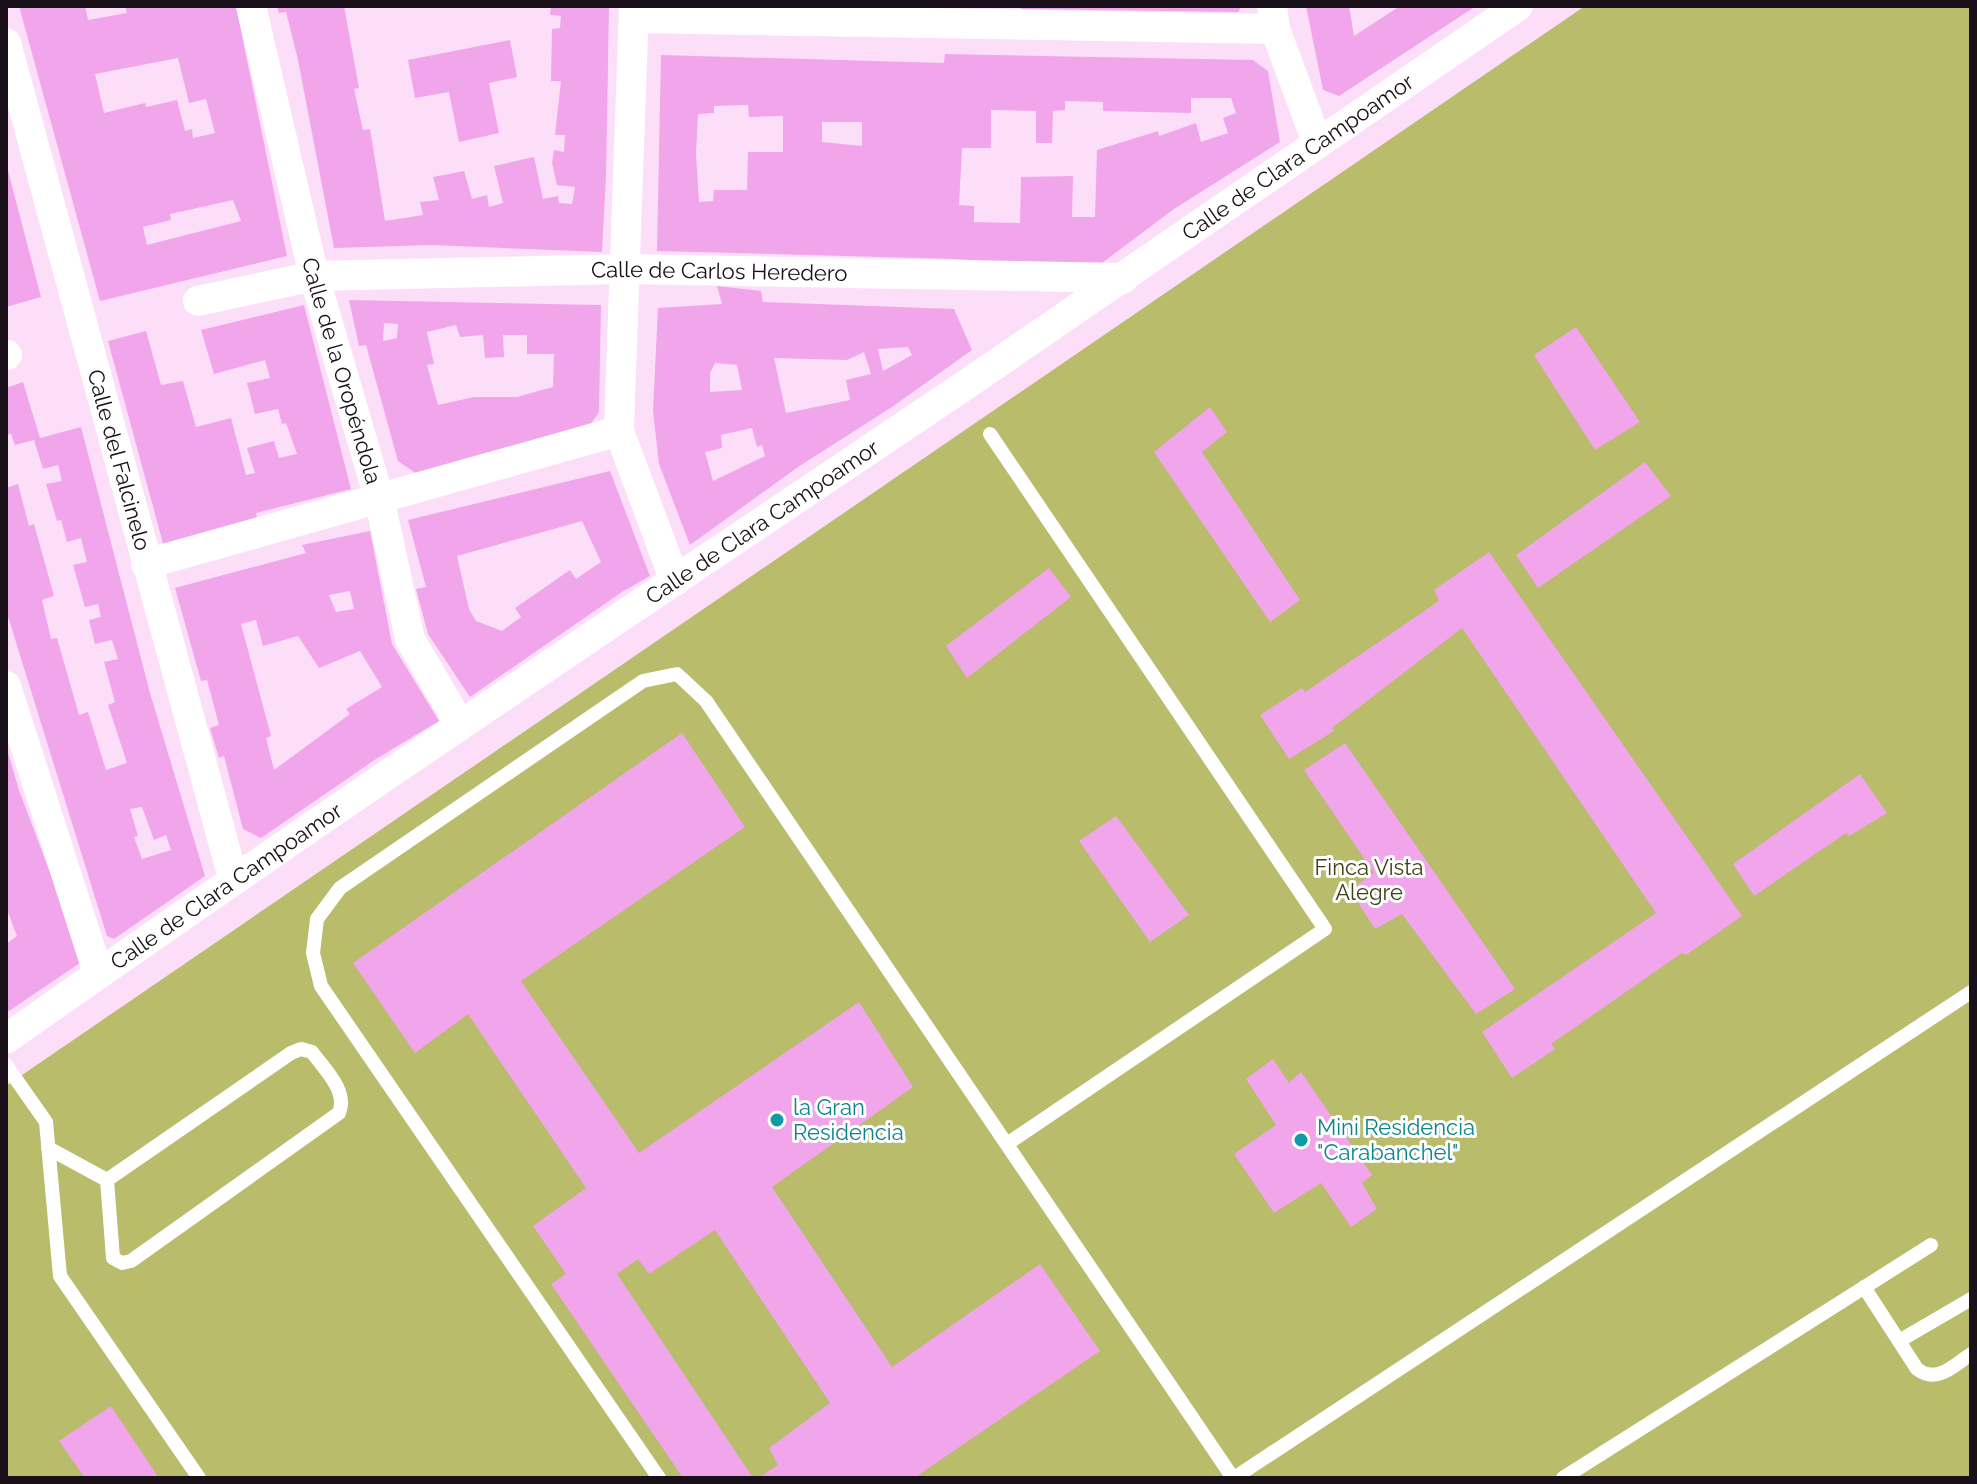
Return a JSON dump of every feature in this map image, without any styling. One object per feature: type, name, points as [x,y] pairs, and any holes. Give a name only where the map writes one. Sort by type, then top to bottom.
[{"type":"street","name":"Calle de la Oropéndola","points":[[251,6],[314,276],[379,498],[410,639],[459,723]]},
{"type":"street","name":"Calle de Clara Campoamor","points":[[6,1039],[459,723],[1124,278],[1518,6]]},
{"type":"street","points":[[675,581],[619,431],[634,12],[1273,18],[1317,142]]},
{"type":"street","name":"Calle del Falcinelo","points":[[6,43],[233,878]]},
{"type":"street","name":"Calle de Carlos Heredero","points":[[198,301],[314,276],[625,269],[1124,278]]},
{"type":"street","points":[[146,564],[619,431]]},
{"type":"street","points":[[6,686],[98,973]]},
{"type":"lane","points":[[990,434],[1325,929],[1007,1144]]},
{"type":"lane","points":[[659,1478],[321,986],[313,953],[317,919],[340,888],[643,681],[677,674],[706,701],[1234,1478],[1971,992]]},
{"type":"lane","points":[[301,1049],[312,1052],[341,1093],[343,1104],[339,1113],[131,1261],[122,1263],[113,1258],[107,1180],[301,1049]]},
{"type":"lane","points":[[6,1065],[46,1122],[60,1276],[199,1478]]},
{"type":"lane","points":[[48,1148],[107,1180]]},
{"type":"lane","points":[[1563,1478],[1931,1245]]},
{"type":"lane","points":[[1864,1287],[1917,1369],[1927,1376],[1938,1375],[1971,1354]]},
{"type":"lane","points":[[1899,1341],[1971,1299]]},
{"type":"green space","name":"Finca Vista Alegre","points":[[1585,6],[1966,6],[1971,10],[1971,1478],[6,1478],[6,1086]]},
{"type":"building","points":[[19,6],[85,6],[88,20],[127,13],[125,6],[236,6],[287,256],[100,301]],"holes":[[[178,58],[189,103],[206,99],[215,133],[193,138],[192,129],[185,131],[177,100],[146,107],[145,103],[104,113],[95,74]],[[233,200],[241,221],[147,245],[143,227],[171,220],[170,214]]]},
{"type":"building","points":[[277,6],[344,6],[359,88],[354,89],[363,130],[370,129],[385,221],[423,215],[420,202],[439,200],[433,177],[464,171],[472,199],[487,195],[489,207],[503,203],[494,166],[534,157],[543,199],[558,196],[559,203],[572,204],[575,187],[557,185],[552,163],[554,150],[564,152],[565,135],[555,135],[561,81],[551,81],[552,29],[560,28],[561,16],[550,15],[551,6],[609,6],[602,252],[432,245],[334,248],[298,60],[286,12],[279,13]]},
{"type":"building","points":[[1021,6],[1242,6],[1238,12],[1021,9]]},
{"type":"building","points":[[1306,6],[1349,6],[1354,36],[1400,6],[1476,6],[1339,96],[1323,90]]},
{"type":"building","points":[[510,40],[517,77],[489,83],[499,133],[459,142],[449,92],[415,98],[408,60]]},
{"type":"building","points":[[945,54],[1253,60],[1268,71],[1280,142],[1174,209],[1094,269],[956,259],[657,251],[661,55],[944,63]],"holes":[[[1191,98],[1231,98],[1236,113],[1223,118],[1228,133],[1201,142],[1196,123],[1159,136],[1158,131],[1097,150],[1095,217],[1072,217],[1073,176],[1021,177],[1020,223],[974,222],[974,206],[959,205],[962,148],[991,148],[991,110],[1036,111],[1036,143],[1052,143],[1053,111],[1065,110],[1065,101],[1103,102],[1103,111],[1191,113]],[[748,105],[749,117],[783,116],[783,152],[748,152],[747,190],[714,190],[713,201],[699,202],[696,154],[698,114],[714,113],[714,106]],[[822,122],[862,122],[862,146],[822,142]]]},
{"type":"building","points":[[6,163],[41,297],[6,307]]},
{"type":"building","points":[[717,286],[761,291],[763,302],[954,309],[972,350],[892,407],[798,467],[690,545],[659,464],[653,411],[658,308],[722,304]],"holes":[[[908,347],[912,355],[883,371],[878,349]],[[864,352],[871,374],[846,380],[850,400],[786,413],[774,358],[847,360]],[[715,363],[737,365],[742,390],[710,392],[710,373]],[[752,428],[757,447],[762,445],[765,456],[713,481],[705,452],[722,448],[721,435]]]},
{"type":"building","points":[[349,300],[601,305],[599,412],[588,428],[417,474],[398,461],[366,345],[359,346]],"holes":[[[384,323],[398,324],[397,338],[383,341]],[[456,325],[460,337],[483,335],[485,358],[504,357],[503,335],[527,335],[527,354],[554,354],[553,387],[517,397],[474,397],[438,405],[427,365],[434,364],[427,332]]]},
{"type":"building","points":[[304,305],[351,489],[256,513],[258,522],[164,547],[108,341],[146,331],[161,385],[183,381],[196,427],[231,418],[246,475],[255,473],[247,448],[274,441],[279,458],[297,454],[278,409],[255,414],[247,383],[270,378],[265,360],[214,374],[201,330]]},
{"type":"building","points":[[1576,327],[1640,422],[1595,450],[1534,355]]},
{"type":"building","points":[[23,382],[40,438],[81,427],[150,693],[205,876],[114,939],[107,936],[6,610],[6,488],[18,484],[29,526],[34,524],[54,596],[42,600],[51,639],[57,638],[79,715],[88,712],[106,770],[127,763],[108,705],[115,702],[104,662],[118,659],[112,640],[95,644],[89,620],[101,617],[98,604],[85,607],[73,565],[87,562],[81,538],[67,542],[46,484],[62,481],[58,465],[43,469],[34,440],[15,445],[11,434],[6,435],[6,388]],"holes":[[[142,807],[154,840],[166,835],[171,850],[142,859],[134,837],[138,836],[130,809]]]},
{"type":"building","points":[[1210,407],[1227,432],[1202,452],[1300,600],[1270,622],[1154,452]]},
{"type":"building","points":[[1645,462],[1671,496],[1538,588],[1516,555]]},
{"type":"building","points":[[610,471],[650,576],[470,697],[428,634],[416,589],[426,587],[408,520]],"holes":[[[582,521],[601,562],[576,579],[570,570],[515,608],[521,617],[502,631],[476,621],[469,609],[457,556]]]},
{"type":"building","points":[[370,531],[392,644],[439,721],[376,759],[261,838],[243,829],[224,756],[219,758],[210,728],[219,725],[207,680],[201,681],[175,588],[306,553],[302,545]],"holes":[[[350,591],[354,609],[336,612],[329,595]],[[256,620],[263,646],[298,636],[319,668],[360,651],[382,687],[346,709],[350,714],[274,770],[266,738],[271,736],[241,624]]]},
{"type":"building","points":[[1489,552],[1742,916],[1686,955],[1682,953],[1551,1044],[1555,1049],[1512,1078],[1482,1032],[1656,913],[1462,628],[1332,728],[1334,731],[1289,759],[1260,715],[1302,688],[1305,692],[1439,601],[1434,590]]},
{"type":"building","points":[[1049,568],[1071,597],[967,678],[946,646]]},
{"type":"building","name":"la Gran Residencia","points":[[682,733],[745,827],[521,981],[639,1153],[859,1002],[913,1087],[772,1187],[892,1367],[1040,1264],[1100,1351],[914,1478],[758,1478],[778,1465],[769,1448],[830,1403],[715,1230],[649,1274],[638,1259],[617,1274],[753,1478],[683,1478],[551,1284],[566,1274],[533,1226],[586,1188],[468,1014],[415,1053],[353,963]]},
{"type":"building","points":[[1345,743],[1515,989],[1476,1014],[1402,914],[1375,929],[1350,890],[1374,873],[1304,770]]},
{"type":"building","points":[[7,749],[80,963],[6,1013],[6,944],[17,936],[6,907]]},
{"type":"building","points":[[1860,774],[1887,813],[1849,836],[1846,833],[1754,896],[1733,864]]},
{"type":"building","points":[[1116,816],[1189,915],[1150,942],[1079,841]]},
{"type":"building","name":"Mini Residencia \"Carabanchel\"","points":[[1273,1059],[1289,1083],[1301,1072],[1372,1175],[1362,1183],[1377,1209],[1351,1227],[1321,1183],[1274,1213],[1234,1154],[1276,1125],[1246,1079]]},
{"type":"building","points":[[111,1406],[159,1478],[85,1478],[59,1441]]},
{"type":"place","name":"la Gran Residencia","points":[[777,1120]]},
{"type":"place","name":"Mini Residencia \"Carabanchel\"","points":[[1301,1140]]}]
